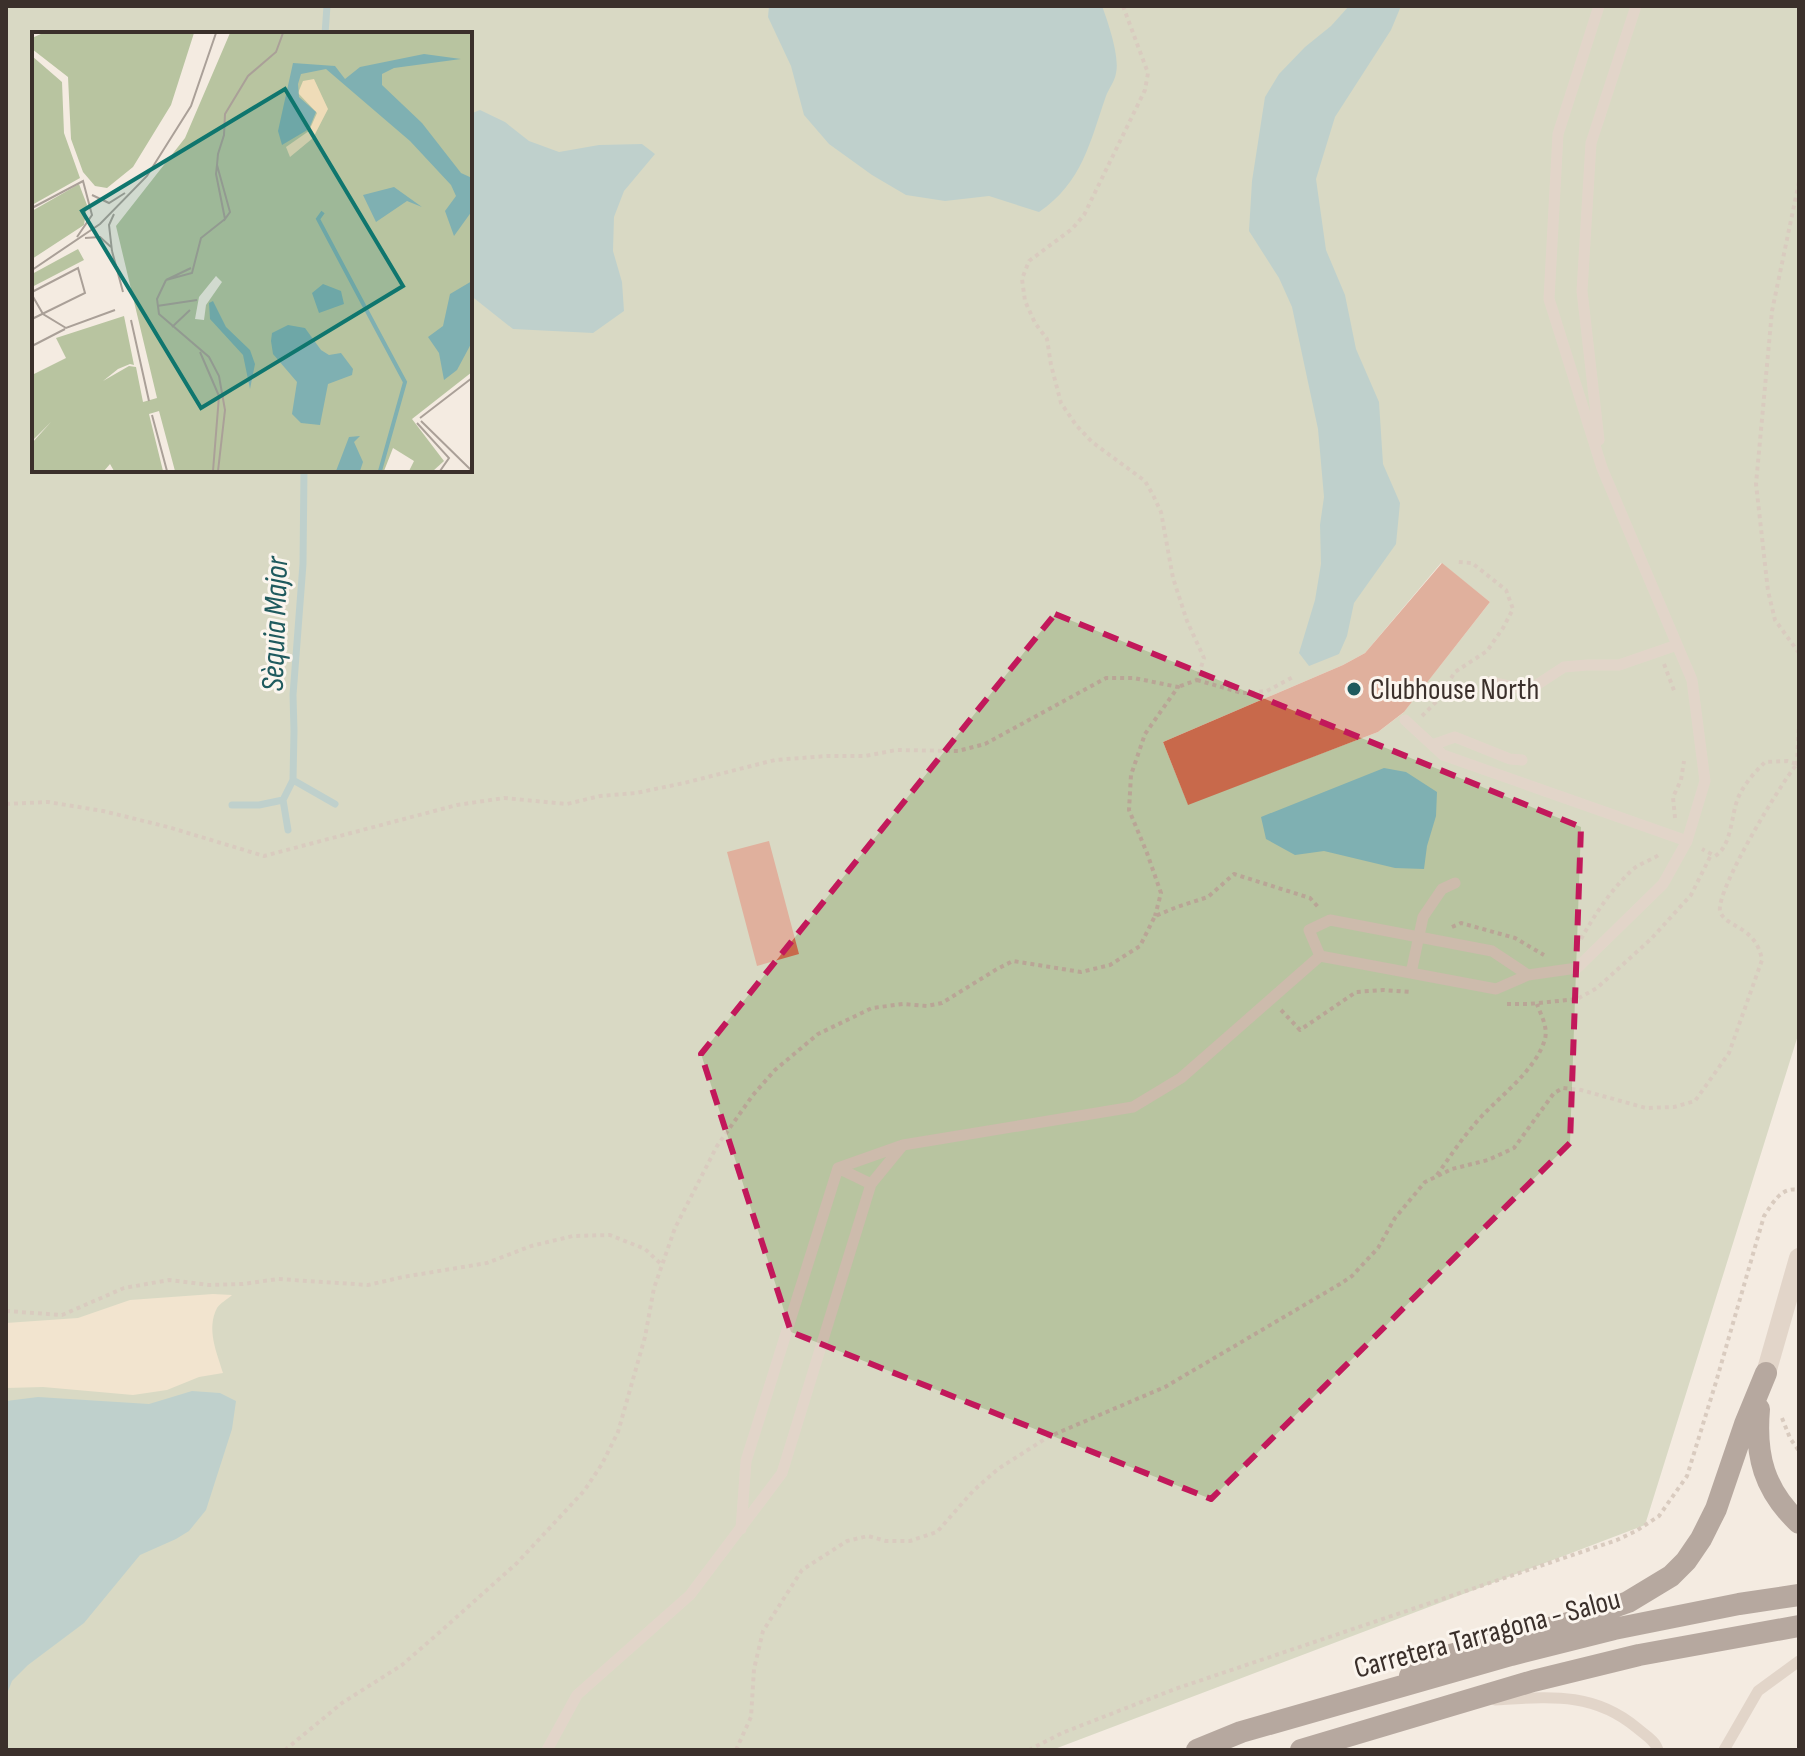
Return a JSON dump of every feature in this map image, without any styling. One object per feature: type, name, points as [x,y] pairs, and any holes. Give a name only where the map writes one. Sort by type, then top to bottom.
[{"type":"highway","points":[[1766,1373],[1757,1435],[1760,1459],[1777,1498],[1799,1523]]},
{"type":"highway","points":[[1384,1691],[1439,1658],[1575,1621],[1628,1602],[1671,1576],[1701,1539],[1716,1509],[1766,1373]]},
{"type":"highway","name":"Carretera Tarragona - Salou","points":[[1197,1750],[1241,1732],[1511,1655],[1614,1629],[1799,1595]]},
{"type":"highway","name":"Carretera Tarragona - Salou","points":[[1301,1750],[1533,1681],[1639,1655],[1799,1626]]},
{"type":"street","points":[[1766,1373],[1799,1258]]},
{"type":"lane","points":[[1320,956],[1496,989],[1528,975],[1577,968],[1663,884],[1687,841],[1705,781],[1692,680],[1602,468],[1549,299],[1558,134],[1599,6]]},
{"type":"lane","points":[[1602,468],[1582,291],[1591,143],[1636,6]]},
{"type":"lane","points":[[1490,682],[1529,690],[1564,667],[1619,665],[1677,645]]},
{"type":"lane","points":[[1405,720],[1443,755],[1687,841]]},
{"type":"lane","points":[[1432,745],[1455,737],[1510,759],[1522,760]]},
{"type":"lane","points":[[1411,973],[1423,917],[1442,889],[1455,883]]},
{"type":"lane","points":[[1320,956],[1309,930],[1330,920],[1492,951],[1528,975]]},
{"type":"lane","points":[[838,1168],[903,1145],[1133,1107],[1181,1078],[1320,956]]},
{"type":"lane","points":[[547,1750],[577,1695],[690,1595],[782,1473],[871,1184],[903,1145]]},
{"type":"lane","points":[[838,1168],[871,1184]]},
{"type":"lane","points":[[741,1529],[746,1461],[838,1168]]},
{"type":"lane","points":[[1724,1750],[1758,1691],[1799,1661]]},
{"type":"lane","points":[[1455,1703],[1556,1696],[1600,1705],[1631,1723],[1657,1745],[1658,1750]]},
{"type":"path","points":[[1123,6],[1148,73],[1145,90],[1084,215],[1072,229],[1029,261],[1022,279],[1025,301],[1047,339],[1061,403],[1092,442],[1145,481],[1161,512],[1173,578],[1187,621],[1204,658],[1197,680]]},
{"type":"path","points":[[1799,182],[1772,311],[1756,484],[1768,591],[1775,620],[1799,653]]},
{"type":"path","points":[[1405,720],[1423,716],[1455,672],[1487,651],[1513,609],[1506,590],[1472,563],[1458,562]]},
{"type":"path","points":[[1659,651],[1677,703]]},
{"type":"path","points":[[6,804],[48,802],[103,811],[264,856],[457,805],[504,798],[567,804],[600,796],[636,793],[775,760],[865,756],[896,750],[958,751],[985,744],[1106,678],[1134,678],[1178,687],[1197,680],[1242,693],[1267,691],[1293,677]]},
{"type":"path","points":[[285,1750],[342,1703],[402,1665],[517,1563],[584,1491],[618,1432],[645,1337],[654,1288],[675,1228],[717,1146],[775,1070],[818,1034],[872,1008],[942,1003],[1013,961],[1081,972],[1110,965],[1140,946],[1155,916],[1161,893],[1129,810],[1131,775],[1145,734],[1178,687]]},
{"type":"path","points":[[736,1750],[751,1717],[754,1669],[763,1631],[802,1570],[847,1541],[868,1536],[886,1541],[910,1541],[937,1532],[973,1491],[998,1469],[1048,1437],[1165,1387],[1340,1284],[1352,1276],[1378,1248],[1395,1218],[1425,1182],[1452,1169],[1488,1160],[1514,1148],[1554,1093],[1563,1088],[1646,1108],[1674,1107],[1695,1101],[1729,1053],[1762,960],[1760,949],[1752,937],[1724,919],[1719,909],[1725,886],[1737,861],[1798,764],[1799,721]]},
{"type":"path","points":[[1574,947],[1619,883],[1635,867],[1649,862],[1663,851],[1673,836],[1677,822],[1673,797],[1681,780],[1685,756]]},
{"type":"path","points":[[1687,841],[1715,856],[1721,852],[1739,796],[1753,774],[1765,762],[1798,764]]},
{"type":"path","points":[[1155,916],[1208,897],[1234,874],[1310,898],[1330,920]]},
{"type":"path","points":[[1434,940],[1461,923],[1515,938],[1542,954],[1555,957]]},
{"type":"path","points":[[1436,1177],[1475,1123],[1533,1062],[1544,1040],[1546,1027],[1536,1003]]},
{"type":"path","points":[[1029,1750],[1062,1733],[1175,1689],[1617,1540],[1659,1516],[1687,1476],[1764,1216],[1778,1195],[1792,1189],[1799,1190]]},
{"type":"path","points":[[6,1311],[62,1315],[124,1288],[169,1280],[209,1285],[278,1279],[368,1285],[487,1263],[531,1246],[573,1236],[610,1235],[645,1249],[662,1265]]},
{"type":"path","points":[[1780,1413],[1799,1451]]},
{"type":"highlighted area","points":[[1055,614],[1581,827],[1570,1143],[1211,1499],[791,1332],[701,1054]]},
{"type":"green space","points":[[6,6],[1799,6],[1799,1032],[1645,1525],[1052,1750],[6,1750]],"holes":[[[1441,563],[1490,602],[1403,713],[1378,732],[1188,804],[1163,742],[1365,653]]]},
{"type":"sand","points":[[232,1295],[217,1308],[212,1324],[223,1373],[199,1377],[167,1390],[133,1395],[43,1387],[6,1388],[6,1323],[78,1318],[130,1300]]},
{"type":"water","points":[[769,6],[1102,6],[1115,49],[1116,73],[1075,175],[1054,201],[1039,212],[989,196],[945,201],[906,195],[829,144],[804,115],[791,66],[768,17]]},
{"type":"water","points":[[1349,6],[1401,6],[1391,30],[1335,117],[1316,179],[1326,250],[1345,295],[1356,349],[1379,402],[1383,464],[1400,503],[1396,544],[1354,603],[1347,636],[1339,654],[1309,666],[1299,653],[1315,600],[1321,564],[1320,525],[1324,497],[1318,429],[1292,307],[1279,278],[1249,231],[1252,181],[1265,97],[1279,74]]},
{"type":"water","points":[[480,110],[505,122],[529,141],[559,152],[599,145],[642,144],[655,154],[624,191],[614,217],[613,251],[622,282],[624,311],[593,333],[513,329],[472,297],[472,113]]},
{"type":"water","points":[[1384,768],[1406,772],[1437,792],[1436,816],[1424,869],[1395,868],[1324,851],[1295,855],[1266,839],[1261,817]]},
{"type":"water","points":[[192,1391],[220,1393],[236,1401],[232,1429],[206,1510],[189,1531],[140,1555],[84,1623],[28,1665],[12,1681],[6,1696],[6,1401],[38,1397],[149,1404]]},
{"type":"building","name":"Clubhouse North","points":[[1442,563],[1490,602],[1404,712],[1378,732],[1188,805],[1163,742],[1365,653]]},
{"type":"building","points":[[769,841],[799,954],[757,966],[727,852]]},
{"type":"waterway","name":"Sèquia Major","points":[[325,32],[327,6]]},
{"type":"waterway","name":"Sèquia Major","points":[[232,805],[259,805],[283,800],[293,780],[293,695],[303,564],[304,472]]},
{"type":"waterway","name":"Sèquia Major","points":[[293,780],[335,804]]},
{"type":"waterway","name":"Sèquia Major","points":[[283,800],[288,830]]},
{"type":"place","name":"Clubhouse North","points":[[1354,689]]}]
